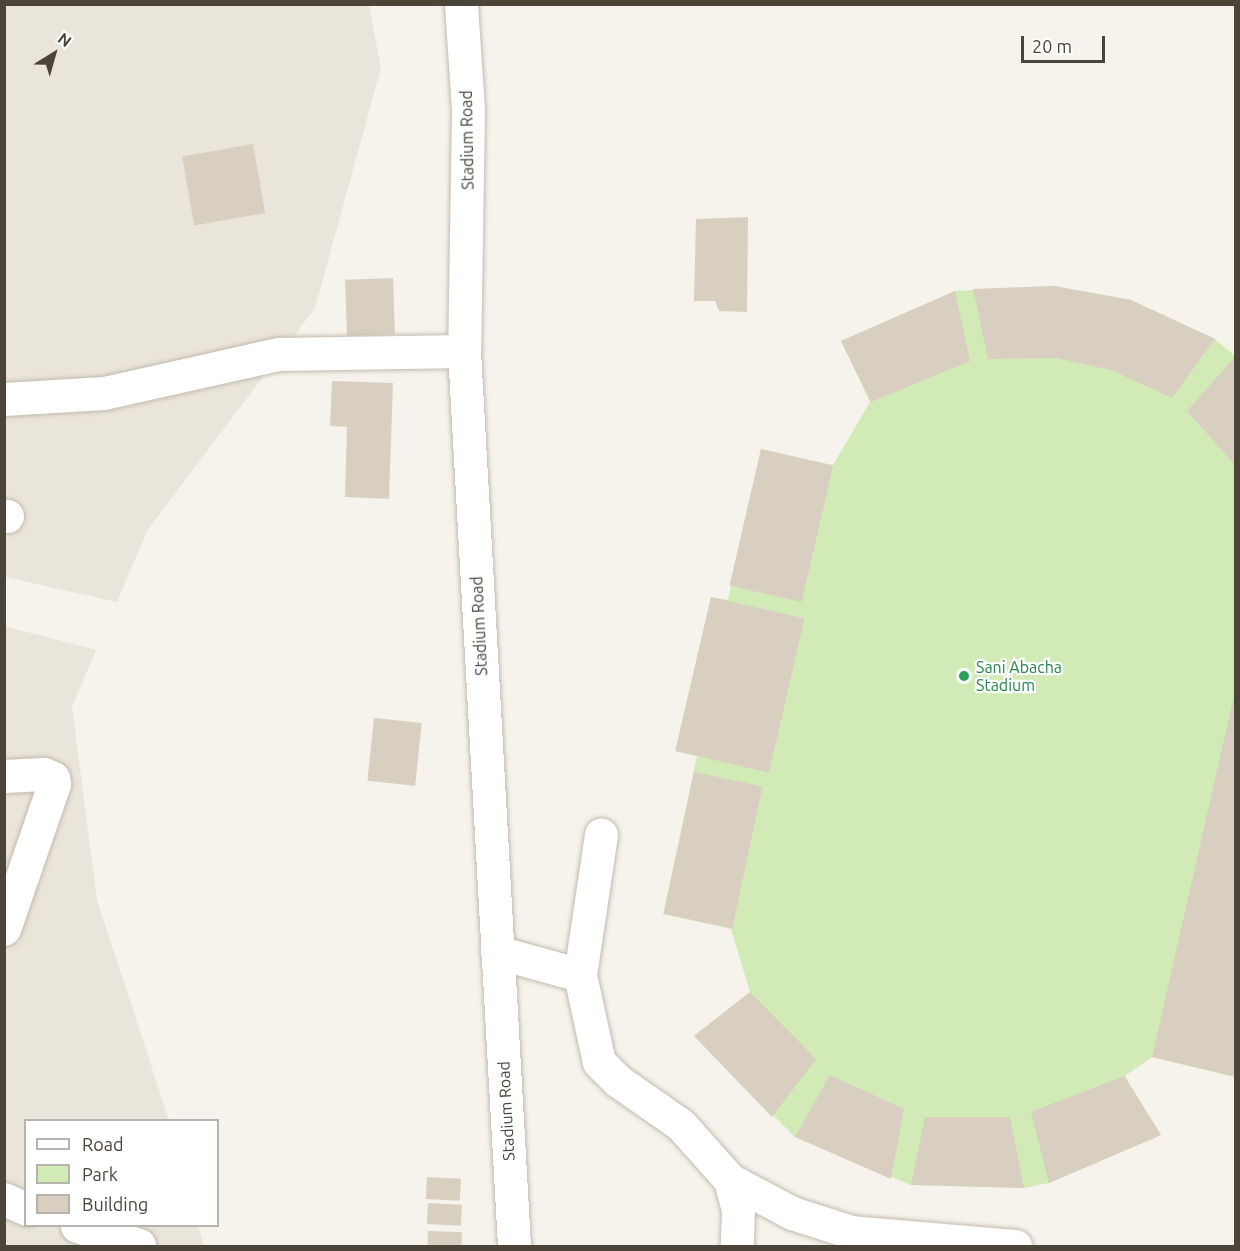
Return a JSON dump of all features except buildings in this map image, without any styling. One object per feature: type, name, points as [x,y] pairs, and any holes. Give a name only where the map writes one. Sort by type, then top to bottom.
[{"type":"street","name":"Stadium Road","points":[[461,4],[468,110],[464,351],[514,1246]]},
{"type":"street","points":[[4,399],[104,393],[279,354],[464,351]]},
{"type":"street","points":[[4,776],[44,774],[53,778],[54,784],[4,929]]},
{"type":"street","points":[[601,835],[580,975],[599,1062],[618,1081],[681,1125],[729,1180],[792,1213],[851,1232],[1016,1246]]},
{"type":"street","points":[[497,952],[580,975]]},
{"type":"street","points":[[729,1180],[738,1210],[737,1246]]},
{"type":"street","points":[[4,1199],[24,1208]]},
{"type":"street","points":[[80,1227],[139,1245]]},
{"type":"shaded area","points":[[5,5],[369,5],[381,68],[315,308],[147,531],[117,602],[5,577]]},
{"type":"shaded area","points":[[4,626],[96,650],[72,707],[97,900],[169,1119],[24,1119],[24,1227],[198,1227],[204,1246],[5,1246]]},
{"type":"green space","name":"Sani Abacha Stadium","points":[[1054,286],[1131,300],[1215,339],[1235,356],[1235,1077],[1152,1057],[1125,1076],[1161,1135],[1049,1183],[1024,1188],[911,1185],[795,1137],[694,1036],[750,992],[731,929],[663,914],[697,756],[675,751],[711,597],[728,600],[761,449],[833,465],[870,402],[841,341],[955,291]]},
{"type":"place","name":"Sani Abacha Stadium","points":[[964,676]]}]
